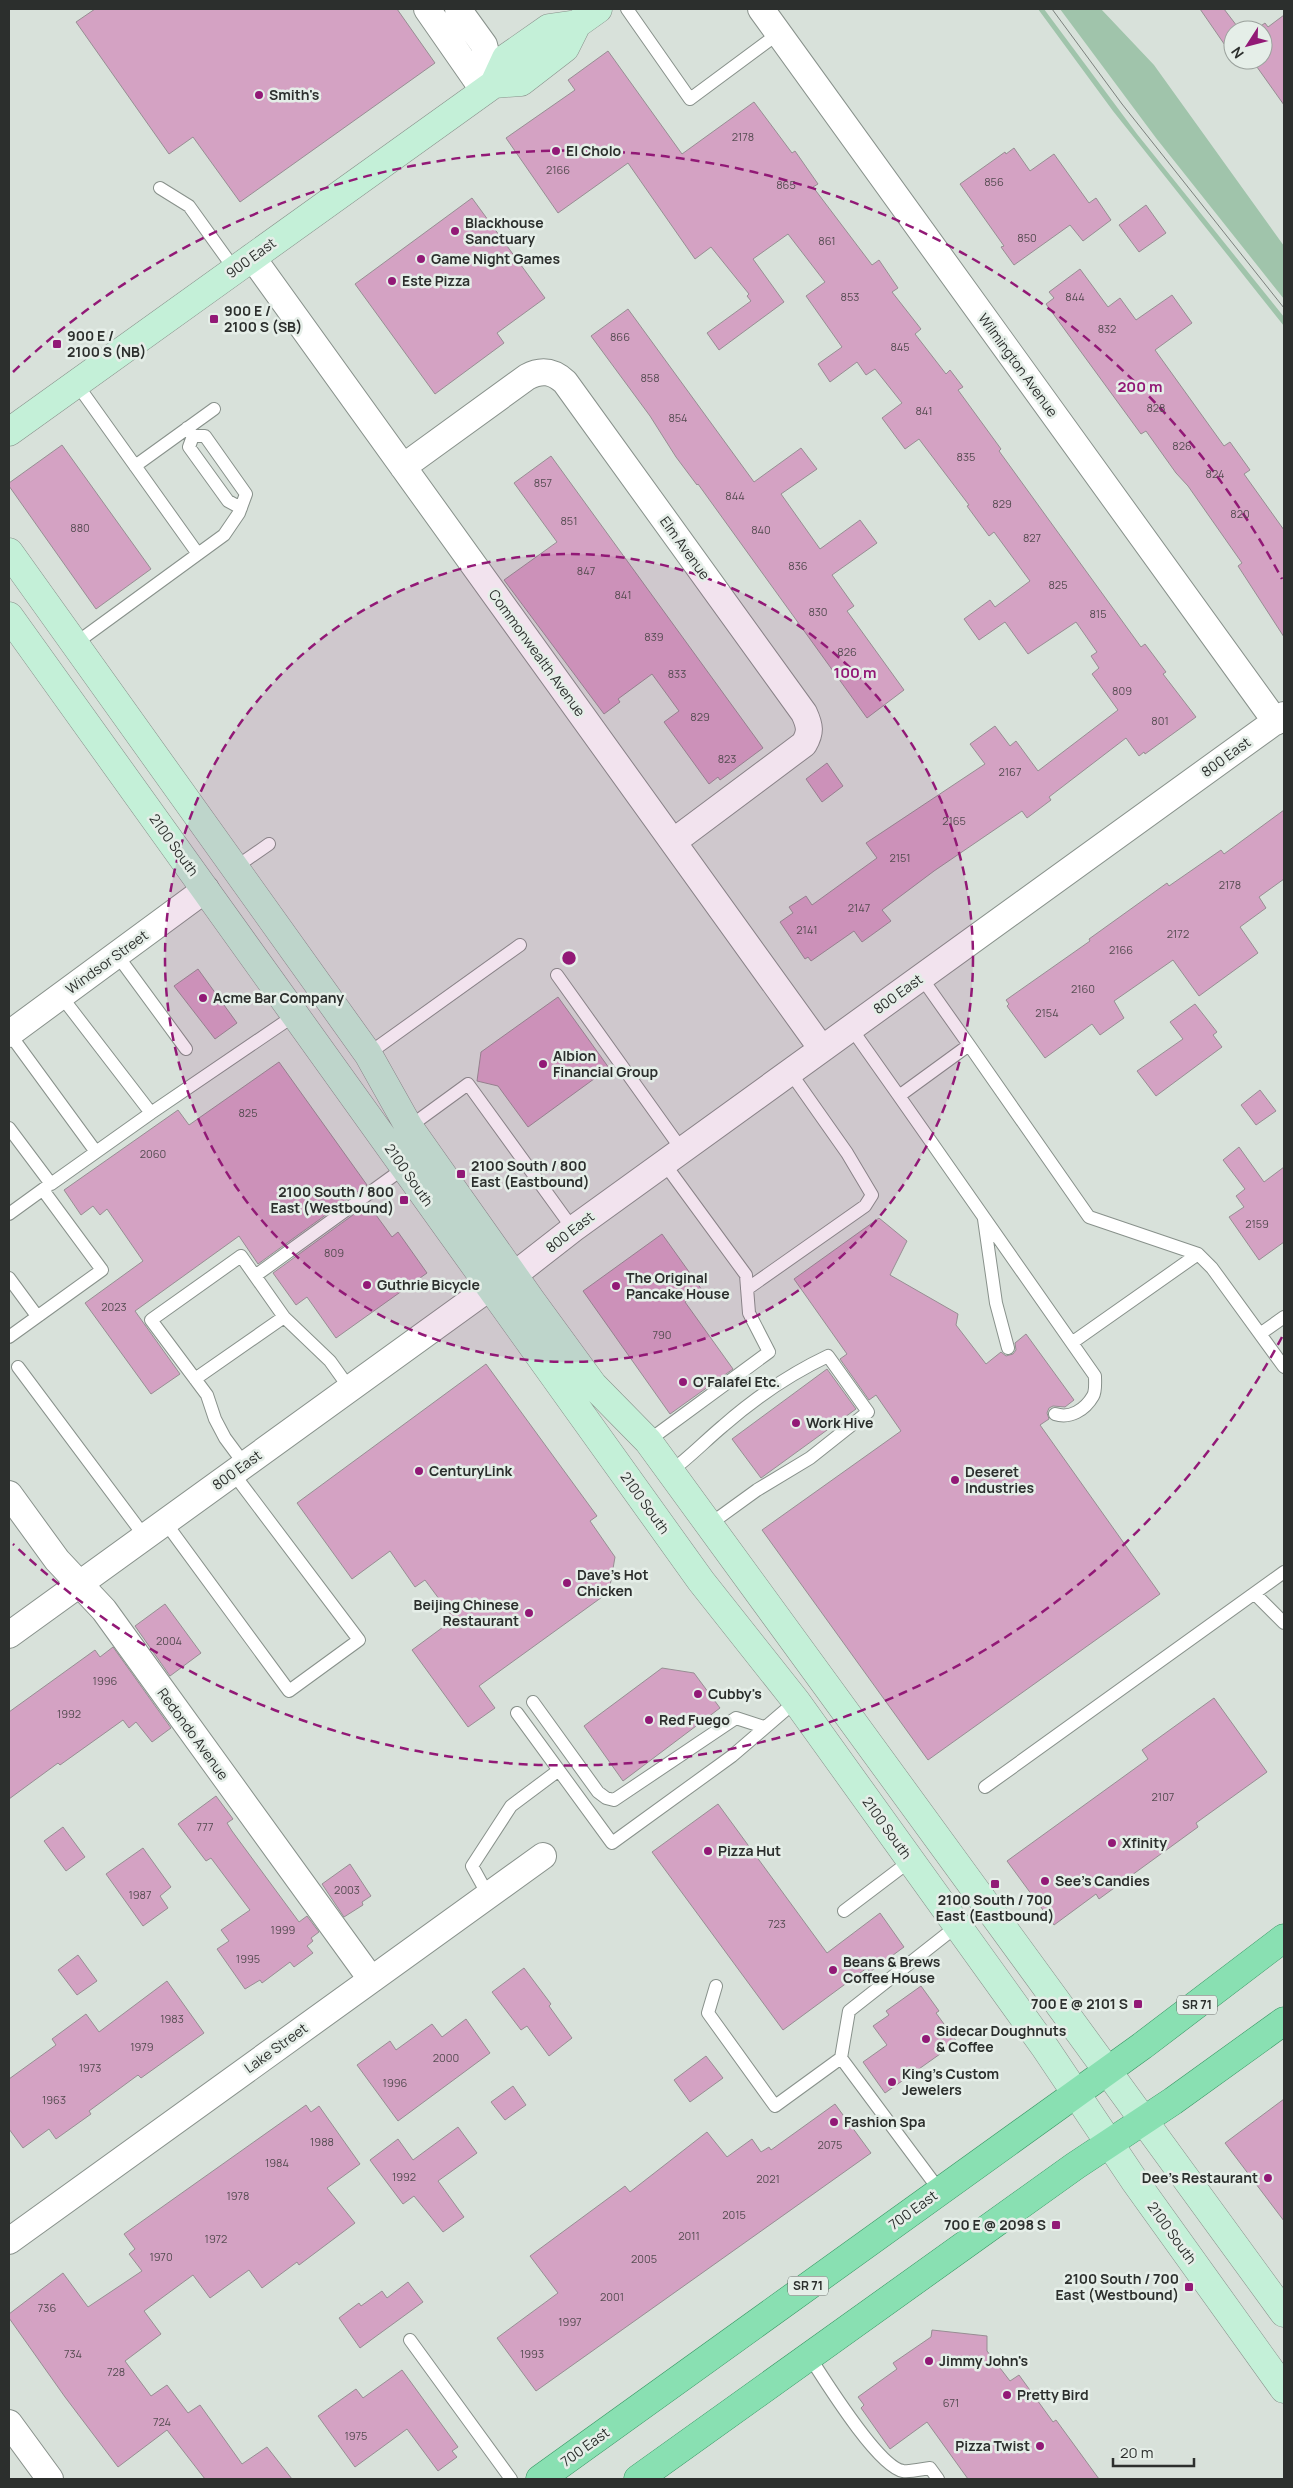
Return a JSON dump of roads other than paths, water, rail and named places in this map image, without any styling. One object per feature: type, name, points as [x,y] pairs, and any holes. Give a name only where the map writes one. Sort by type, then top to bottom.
[{"type":"main road","name":"900 East","points":[[9,432],[489,88],[506,58],[549,28],[577,24],[598,9]]},
{"type":"main road","name":"2100 South","points":[[9,552],[76,643],[368,1054],[409,1127],[593,1386],[648,1440],[1284,2313]]},
{"type":"main road","name":"2100 South","points":[[9,616],[702,1581],[796,1702],[1044,2046],[1109,2143],[1284,2389]]},
{"type":"main road","points":[[71,702],[88,705],[105,720],[205,856],[214,863],[236,867]]},
{"type":"main road","points":[[206,889],[222,890],[238,903],[338,1044],[352,1054],[368,1054]]},
{"type":"main road","name":"700 East","points":[[540,2479],[1075,2094],[1284,1938]]},
{"type":"main road","points":[[651,2475],[809,2356],[1284,2021]]},
{"type":"street","points":[[427,9],[489,88]]},
{"type":"street","points":[[458,9],[484,45],[489,88]]},
{"type":"street","name":"Wilmington Avenue","points":[[761,9],[1280,719]]},
{"type":"street","name":"Commonwealth Avenue","points":[[244,264],[403,467],[822,1050]]},
{"type":"street","name":"Elm Avenue","points":[[403,467],[527,377],[537,372],[557,375],[571,390],[804,713],[809,724],[810,734],[804,744],[673,842]]},
{"type":"street","name":"800 East","points":[[514,1275],[573,1228],[1280,719]]},
{"type":"street","name":"Windsor Street","points":[[9,1034],[206,889]]},
{"type":"street","name":"800 East","points":[[9,1635],[490,1288]]},
{"type":"street","name":"Redondo Avenue","points":[[9,1494],[57,1560],[104,1610],[371,1979]]},
{"type":"street","name":"Lake Street","points":[[9,2241],[543,1856]]},
{"type":"street","points":[[9,2423],[50,2479]]},
{"type":"lane","points":[[627,9],[690,98],[779,33]]},
{"type":"lane","points":[[160,188],[189,206],[244,264]]},
{"type":"lane","points":[[76,384],[198,554]]},
{"type":"lane","points":[[135,466],[190,432],[214,409]]},
{"type":"lane","points":[[76,643],[224,535],[240,508],[246,494],[205,436],[190,432]]},
{"type":"lane","points":[[190,432],[189,447],[228,501],[240,508]]},
{"type":"lane","points":[[236,867],[269,844]]},
{"type":"lane","points":[[368,1054],[520,945]]},
{"type":"lane","points":[[117,954],[186,1049]]},
{"type":"lane","points":[[557,975],[673,1156],[746,1275],[749,1313],[769,1352],[764,1358],[648,1440]]},
{"type":"lane","points":[[921,978],[1090,1216],[1198,1254],[1212,1268],[1284,1367]]},
{"type":"lane","points":[[62,996],[151,1113]]},
{"type":"lane","points":[[9,1214],[151,1113],[295,1015]]},
{"type":"lane","points":[[851,1028],[1073,1342],[1095,1376],[1094,1396],[1078,1413],[1065,1418],[1055,1414]]},
{"type":"lane","points":[[9,1034],[96,1152]]},
{"type":"lane","points":[[899,1096],[969,1045]]},
{"type":"lane","points":[[747,1289],[865,1206],[872,1195],[847,1153],[790,1072]]},
{"type":"lane","points":[[409,1127],[468,1084],[573,1228]]},
{"type":"lane","points":[[9,1128],[102,1270],[9,1337]]},
{"type":"lane","points":[[255,1276],[404,1168]]},
{"type":"lane","points":[[984,1217],[996,1303],[1008,1348]]},
{"type":"lane","points":[[1073,1342],[1198,1254]]},
{"type":"lane","points":[[18,1367],[290,1690],[359,1640],[238,1469],[215,1419],[208,1395],[151,1320],[241,1256],[284,1317],[330,1362],[350,1389]]},
{"type":"lane","points":[[9,1278],[38,1316]]},
{"type":"lane","points":[[195,1379],[284,1317]]},
{"type":"lane","points":[[1260,1334],[1284,1317]]},
{"type":"lane","points":[[671,1471],[691,1457],[723,1426],[795,1371],[828,1356],[868,1412],[810,1458],[757,1490],[710,1524]]},
{"type":"lane","points":[[985,1787],[1284,1572]]},
{"type":"lane","points":[[1255,1594],[1284,1623]]},
{"type":"lane","points":[[533,1702],[598,1792],[606,1798],[614,1800],[736,1718],[764,1727]]},
{"type":"lane","points":[[518,1713],[612,1842],[732,1756],[764,1727],[796,1702]]},
{"type":"lane","points":[[488,1895],[472,1866],[511,1806],[559,1770]]},
{"type":"lane","points":[[844,1911],[910,1861]]},
{"type":"lane","points":[[716,1986],[708,2013],[775,2106],[841,2058],[849,2011],[957,1926]]},
{"type":"lane","points":[[841,2058],[940,2191]]},
{"type":"lane","points":[[410,2340],[511,2479]]},
{"type":"lane","points":[[809,2356],[834,2394],[884,2461],[903,2471],[930,2468],[938,2479]]},
{"type":"tram line","points":[[1052,9],[1122,104],[1284,308]]},
{"type":"place","name":"Smith's","points":[[259,95]]},
{"type":"place","name":"El Cholo","points":[[556,151]]},
{"type":"place","name":"Blackhouse Sanctuary","points":[[455,231]]},
{"type":"place","name":"Game Night Games","points":[[421,259]]},
{"type":"place","name":"Este Pizza","points":[[392,281]]},
{"type":"place","name":"900 E / 2100 S (SB)","points":[[214,319]]},
{"type":"place","name":"900 E / 2100 S (NB)","points":[[57,344]]},
{"type":"place","name":"Acme Bar Company","points":[[203,998]]},
{"type":"place","name":"Albion Financial Group","points":[[543,1064]]},
{"type":"place","name":"2100 South / 800 East (Eastbound)","points":[[461,1174]]},
{"type":"place","name":"2100 South / 800 East (Westbound)","points":[[404,1200]]},
{"type":"place","name":"Guthrie Bicycle","points":[[367,1285]]},
{"type":"place","name":"The Original Pancake House","points":[[616,1286]]},
{"type":"place","name":"O'Falafel Etc.","points":[[683,1382]]},
{"type":"place","name":"Work Hive","points":[[796,1423]]},
{"type":"place","name":"CenturyLink","points":[[419,1471]]},
{"type":"place","name":"Deseret Industries","points":[[955,1480]]},
{"type":"place","name":"Dave's Hot Chicken","points":[[567,1583]]},
{"type":"place","name":"Beijing Chinese Restaurant","points":[[529,1613]]},
{"type":"place","name":"Cubby's","points":[[698,1694]]},
{"type":"place","name":"Red Fuego","points":[[649,1720]]},
{"type":"place","name":"Xfinity","points":[[1112,1843]]},
{"type":"place","name":"Pizza Hut","points":[[708,1851]]},
{"type":"place","name":"See's Candies","points":[[1045,1881]]},
{"type":"place","name":"2100 South / 700 East (Eastbound)","points":[[995,1884]]},
{"type":"place","name":"Beans & Brews Coffee House","points":[[833,1970]]},
{"type":"place","name":"700 E @ 2101 S","points":[[1138,2004]]},
{"type":"place","name":"Sidecar Doughnuts & Coffee","points":[[926,2039]]},
{"type":"place","name":"King's Custom Jewelers","points":[[892,2082]]},
{"type":"place","name":"Fashion Spa","points":[[834,2122]]},
{"type":"place","name":"Dee's Restaurant","points":[[1268,2178]]},
{"type":"place","name":"700 E @ 2098 S","points":[[1056,2225]]},
{"type":"place","name":"2100 South / 700 East (Westbound)","points":[[1189,2287]]},
{"type":"place","name":"Jimmy John's","points":[[929,2361]]},
{"type":"place","name":"Pretty Bird","points":[[1007,2395]]},
{"type":"place","name":"Pizza Twist","points":[[1040,2446]]}]
